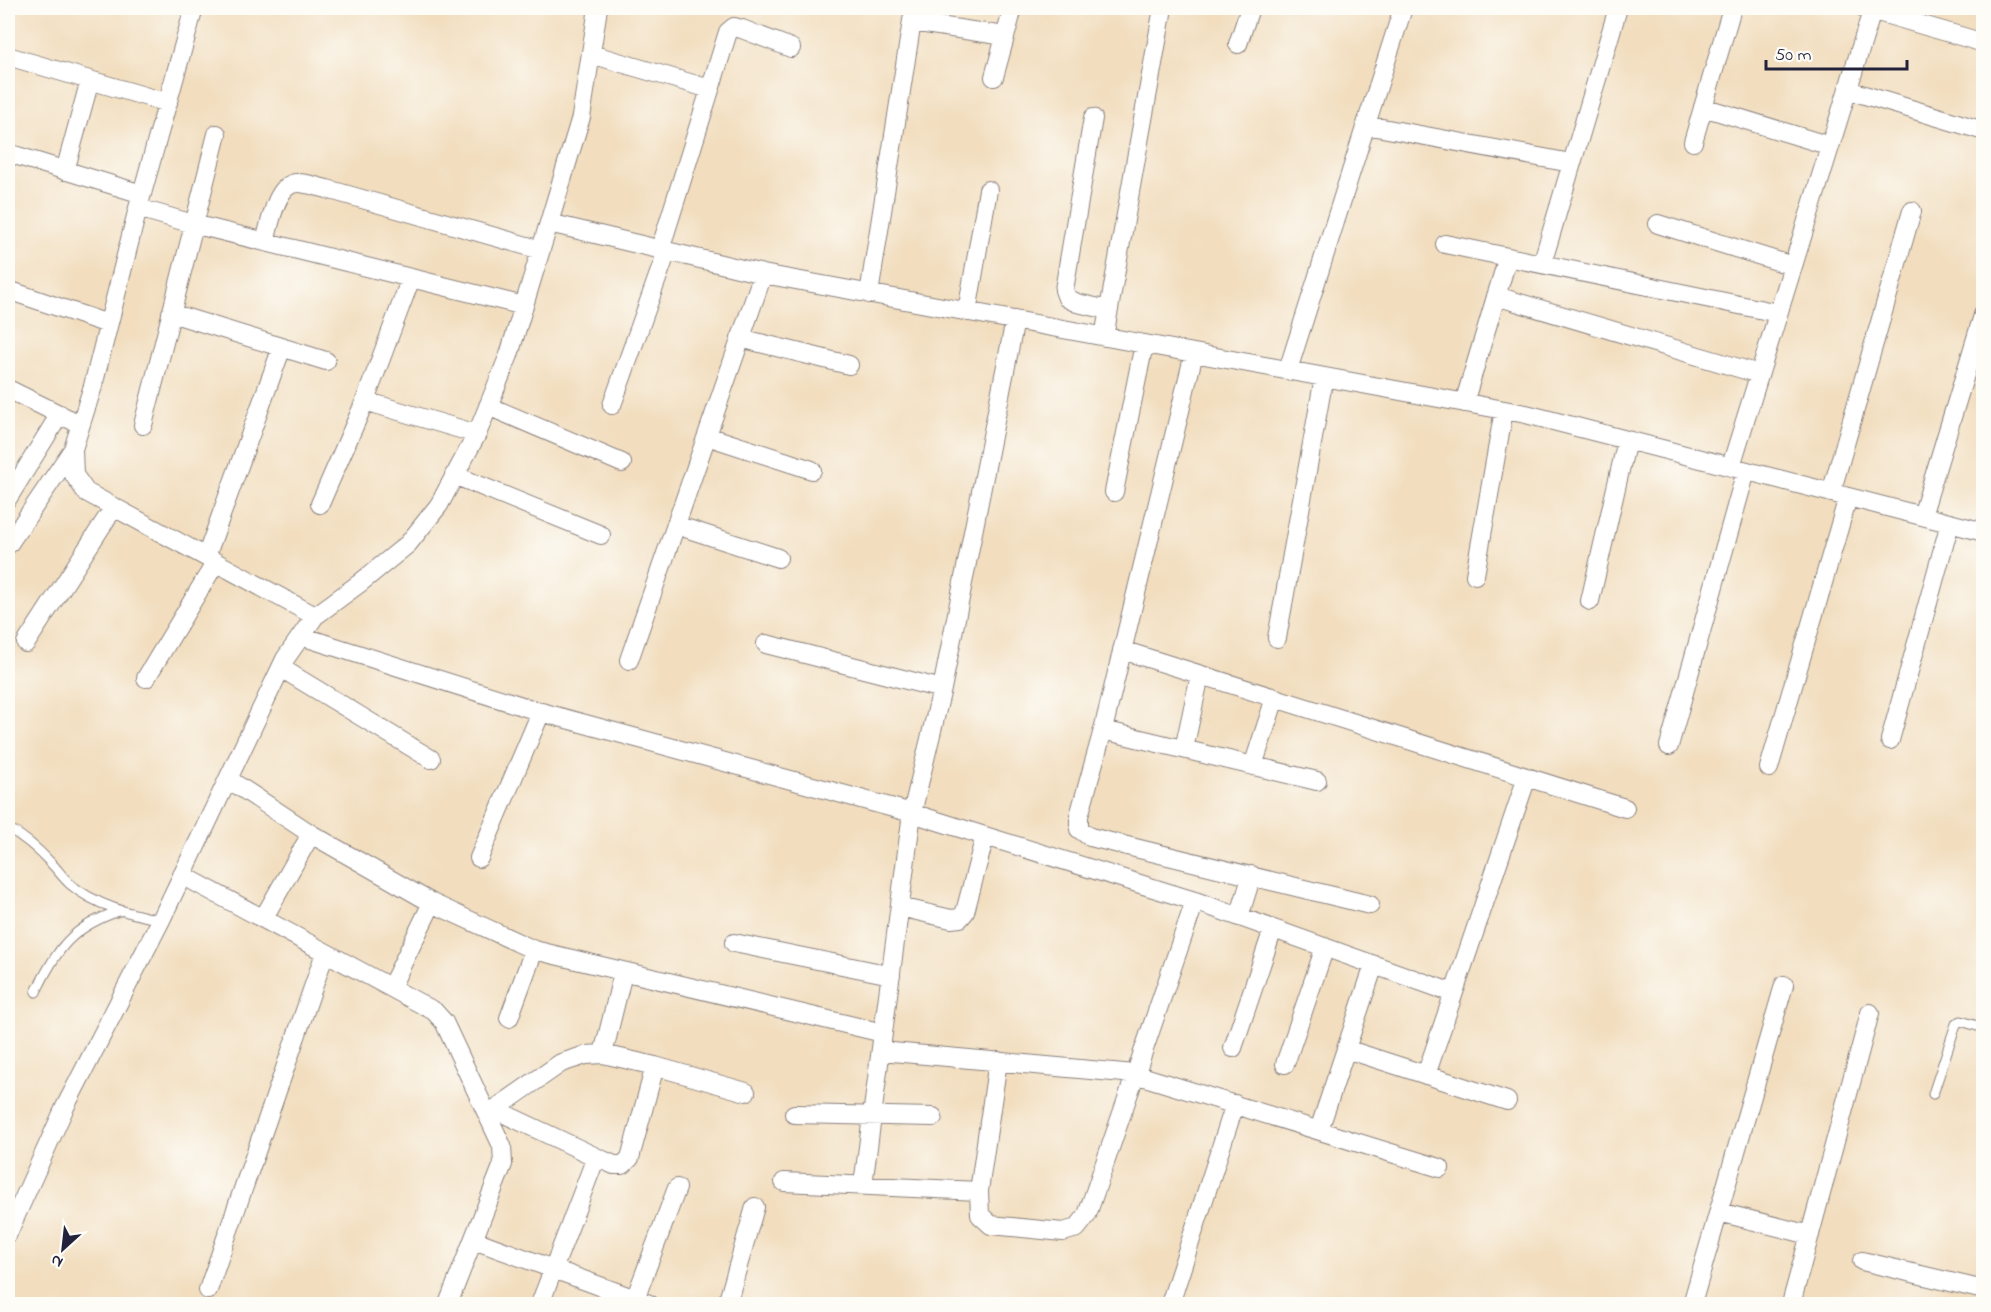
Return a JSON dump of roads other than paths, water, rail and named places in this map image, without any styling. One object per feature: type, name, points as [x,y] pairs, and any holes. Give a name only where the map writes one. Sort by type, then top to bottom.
[{"type":"street","points":[[194,8],[74,449],[74,475],[86,492],[315,616]]},
{"type":"street","points":[[8,1233],[65,1107],[161,920],[281,668],[315,616],[360,584],[408,544],[439,505],[477,434],[510,355],[581,117],[598,8]]},
{"type":"street","points":[[993,77],[1013,8]]},
{"type":"street","points":[[1104,337],[1163,8]]},
{"type":"street","points":[[1238,44],[1250,8]]},
{"type":"street","points":[[1288,370],[1402,8]]},
{"type":"street","points":[[1542,264],[1618,8]]},
{"type":"street","points":[[1693,142],[1732,8]]},
{"type":"street","points":[[1669,747],[1738,469],[1759,374],[1848,90],[1870,8],[1983,43]]},
{"type":"street","points":[[869,294],[913,15],[1005,36]]},
{"type":"street","points":[[612,405],[663,251],[728,32],[734,27],[791,48]]},
{"type":"street","points":[[591,54],[710,89]]},
{"type":"street","points":[[11,57],[168,103]]},
{"type":"street","points":[[65,171],[90,80]]},
{"type":"street","points":[[1848,90],[1983,130]]},
{"type":"street","points":[[1703,107],[1830,146]]},
{"type":"street","points":[[1093,118],[1064,290],[1067,298],[1077,303],[1109,310]]},
{"type":"street","points":[[1366,125],[1571,163]]},
{"type":"street","points":[[143,425],[217,134]]},
{"type":"street","points":[[8,153],[65,171],[193,224],[524,306]]},
{"type":"street","points":[[265,242],[279,194],[286,185],[297,182],[541,250]]},
{"type":"street","points":[[967,312],[988,190]]},
{"type":"street","points":[[1769,768],[1912,211]]},
{"type":"street","points":[[549,224],[763,274],[1504,410],[1983,532]]},
{"type":"street","points":[[1658,224],[1793,266]]},
{"type":"street","points":[[1445,244],[1778,313]]},
{"type":"street","points":[[1464,403],[1508,257]]},
{"type":"street","points":[[629,660],[763,274]]},
{"type":"street","points":[[320,504],[365,401],[411,278]]},
{"type":"street","points":[[8,290],[108,324]]},
{"type":"street","points":[[1496,296],[1759,374]]},
{"type":"street","points":[[1922,516],[1983,312]]},
{"type":"street","points":[[171,313],[326,361]]},
{"type":"street","points":[[863,1185],[912,813],[942,689],[1015,320]]},
{"type":"street","points":[[740,339],[849,365]]},
{"type":"street","points":[[1114,492],[1144,344]]},
{"type":"street","points":[[146,678],[211,559],[282,347]]},
{"type":"street","points":[[1194,353],[1103,730],[1079,816],[1079,829],[1090,837],[1370,905]]},
{"type":"street","points":[[1277,638],[1324,377]]},
{"type":"street","points":[[8,389],[81,424]]},
{"type":"street","points":[[365,401],[477,434]]},
{"type":"street","points":[[488,406],[622,463]]},
{"type":"street","points":[[1475,575],[1504,410]]},
{"type":"street","points":[[8,498],[15,471],[60,414]]},
{"type":"street","points":[[707,436],[812,470]]},
{"type":"street","points":[[1590,601],[1628,440]]},
{"type":"street","points":[[8,545],[74,449]]},
{"type":"street","points":[[454,475],[601,535]]},
{"type":"street","points":[[26,643],[114,507]]},
{"type":"street","points":[[1890,740],[1950,523]]},
{"type":"street","points":[[676,525],[778,558]]},
{"type":"street","points":[[301,636],[541,712],[912,813],[1195,901],[1454,993]]},
{"type":"street","points":[[766,644],[942,689]]},
{"type":"street","points":[[1122,650],[1625,808]]},
{"type":"street","points":[[281,668],[431,759]]},
{"type":"street","points":[[1184,749],[1200,675]]},
{"type":"street","points":[[1253,766],[1275,698]]},
{"type":"street","points":[[479,858],[541,712]]},
{"type":"street","points":[[1103,730],[1317,782]]},
{"type":"street","points":[[1426,1075],[1527,777]]},
{"type":"street","points":[[228,779],[311,834],[432,903],[534,950],[882,1042],[998,1061],[1135,1074],[1440,1167]]},
{"type":"street","points":[[263,919],[311,834]]},
{"type":"street","points":[[900,907],[951,919],[960,918],[965,912],[985,836]]},
{"type":"street","points":[[182,875],[391,987],[440,1016],[491,1112],[502,1146],[503,1164],[448,1305]]},
{"type":"street","points":[[1239,917],[1252,875]]},
{"type":"street","points":[[998,1061],[979,1191],[980,1215],[991,1225],[1064,1232],[1077,1228],[1087,1215],[1195,901]]},
{"type":"street","points":[[391,987],[432,903]]},
{"type":"street","points":[[1233,1048],[1274,929]]},
{"type":"street","points":[[734,943],[891,975]]},
{"type":"street","points":[[1285,1064],[1325,947]]},
{"type":"street","points":[[508,1018],[534,950]]},
{"type":"street","points":[[208,1290],[325,953]]},
{"type":"street","points":[[1319,1130],[1374,965]]},
{"type":"street","points":[[603,1054],[624,973]]},
{"type":"street","points":[[1692,1305],[1784,985]]},
{"type":"street","points":[[1791,1305],[1870,1013]]},
{"type":"street","points":[[1346,1049],[1508,1101]]},
{"type":"street","points":[[491,1112],[561,1063],[586,1055],[603,1054],[655,1066],[746,1092]]},
{"type":"street","points":[[491,1112],[614,1165],[623,1165],[630,1158],[655,1066]]},
{"type":"street","points":[[1170,1305],[1235,1104]]},
{"type":"street","points":[[794,1114],[933,1117]]},
{"type":"street","points":[[540,1305],[596,1157]]},
{"type":"street","points":[[784,1182],[979,1191]]},
{"type":"street","points":[[474,1240],[642,1302],[677,1188]]},
{"type":"street","points":[[727,1305],[755,1207]]},
{"type":"street","points":[[1719,1212],[1810,1235]]},
{"type":"street","points":[[1862,1261],[1983,1290]]},
{"type":"lane","points":[[8,828],[37,849],[69,883],[89,898],[119,911],[161,920]]},
{"type":"lane","points":[[36,992],[57,952],[76,933],[96,919],[119,911]]},
{"type":"lane","points":[[1933,1094],[1956,1024],[1961,1021],[1983,1028]]}]
